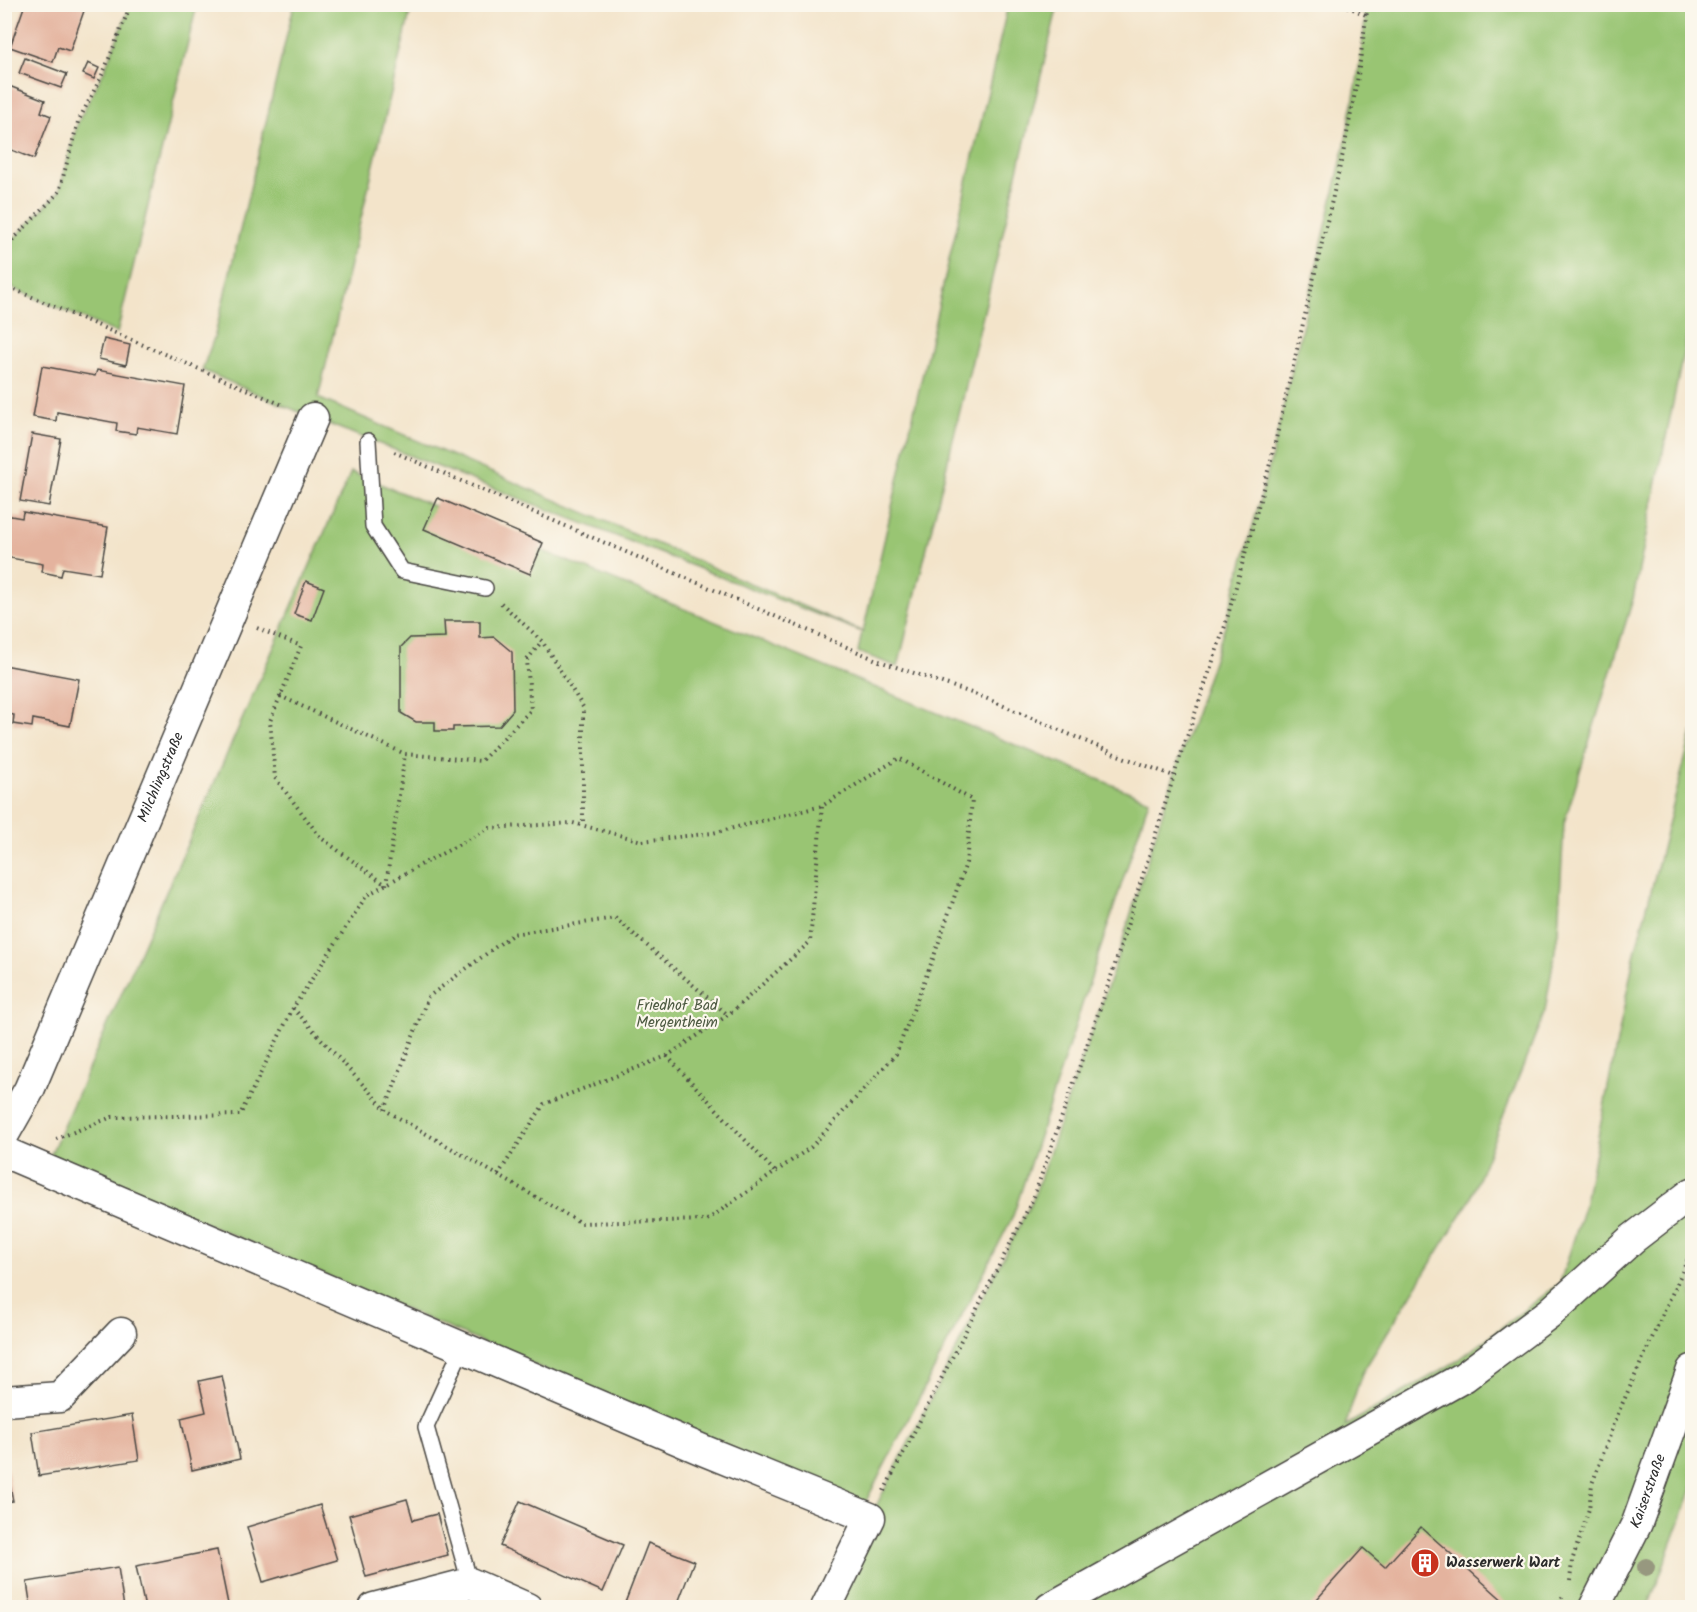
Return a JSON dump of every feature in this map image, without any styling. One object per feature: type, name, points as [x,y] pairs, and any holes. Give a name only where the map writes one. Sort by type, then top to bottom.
[{"type":"street","name":"Milchlingstraße","points":[[4,1134],[29,1090],[313,418]]},
{"type":"street","points":[[13,1155],[705,1451],[870,1518],[826,1608]]},
{"type":"street","points":[[1050,1608],[1464,1377],[1551,1312],[1632,1239],[1692,1193]]},
{"type":"street","points":[[4,1401],[60,1397],[121,1333]]},
{"type":"street","name":"Kaiserstraße","points":[[1594,1608],[1637,1523],[1692,1370]]},
{"type":"street","points":[[374,1608],[470,1583],[527,1608]]},
{"type":"lane","points":[[368,441],[373,526],[402,571],[485,588]]},
{"type":"lane","points":[[463,1346],[426,1427],[470,1583]]},
{"type":"path","points":[[4,249],[59,192],[78,122],[104,71],[130,4]]},
{"type":"path","points":[[1342,4],[1366,15]]},
{"type":"path","points":[[870,1518],[1033,1199],[1113,971],[1174,776],[1225,626],[1271,460],[1344,149],[1358,82],[1368,4]]},
{"type":"path","points":[[4,285],[313,418]]},
{"type":"path","points":[[368,441],[879,661],[983,697],[1114,754],[1174,776]]},
{"type":"path","points":[[485,588],[542,641],[583,707],[583,825]]},
{"type":"path","points":[[229,616],[301,646],[270,721],[275,778],[321,838],[386,885]]},
{"type":"path","points":[[280,696],[405,754],[481,761],[531,710],[527,660],[542,641]]},
{"type":"path","points":[[386,885],[405,754]]},
{"type":"path","points":[[13,1155],[112,1117],[240,1115],[293,1008],[367,895],[490,828],[573,823],[642,841],[713,833],[822,806],[899,758],[972,800],[966,863],[934,956],[896,1054],[811,1147],[707,1220],[581,1223],[385,1110],[293,1008]]},
{"type":"path","points":[[498,1175],[544,1104],[667,1056],[728,1015],[810,942],[822,806]]},
{"type":"path","points":[[385,1110],[428,997],[513,934],[615,918],[728,1015]]},
{"type":"path","points":[[667,1056],[775,1172]]},
{"type":"path","points":[[1570,1585],[1572,1561],[1589,1509],[1592,1484],[1619,1411],[1692,1250]]},
{"type":"path","points":[[1555,1608],[1565,1592]]},
{"type":"green space","points":[[131,4],[197,5],[117,333],[5,285],[4,249],[59,192],[78,122],[104,71]]},
{"type":"green space","points":[[294,5],[412,5],[318,398],[863,632],[1008,5],[1058,5],[898,667],[858,652],[862,632],[313,418],[202,370],[215,335]]},
{"type":"green space","points":[[1342,5],[1692,5],[1692,310],[1633,599],[1564,823],[1558,932],[1545,1011],[1469,1202],[1362,1373],[1345,1426],[1457,1361],[1560,1283],[1584,1207],[1634,957],[1692,732],[1692,1489],[1648,1607],[826,1608],[1033,1199],[1113,971],[1177,766],[1225,626],[1271,460],[1344,149],[1357,82],[1366,15]]},
{"type":"green space","name":"Friedhof Bad Mergentheim","points":[[351,472],[1149,800],[1013,1216],[863,1507],[50,1156]]},
{"type":"building","points":[[25,4],[75,4],[85,8],[70,51],[58,47],[53,62],[10,47]]},
{"type":"building","points":[[25,58],[67,74],[61,88],[19,73]]},
{"type":"building","points":[[88,63],[99,68],[94,79],[83,74]]},
{"type":"building","points":[[4,84],[45,100],[41,112],[51,116],[34,159],[4,147]]},
{"type":"building","points":[[104,339],[130,345],[126,365],[99,359]]},
{"type":"building","points":[[42,366],[95,376],[97,370],[185,386],[177,434],[137,427],[136,434],[116,431],[117,423],[57,412],[56,421],[33,417]]},
{"type":"building","points":[[32,434],[61,439],[49,506],[20,501]]},
{"type":"building","points":[[438,498],[543,543],[530,574],[424,529]]},
{"type":"building","points":[[23,512],[108,527],[100,574],[63,568],[61,576],[42,572],[43,564],[5,557],[5,515],[22,518]]},
{"type":"building","points":[[306,581],[324,588],[312,620],[294,614]]},
{"type":"building","points":[[444,621],[480,621],[480,638],[494,637],[512,652],[513,710],[499,726],[453,727],[453,731],[435,731],[435,722],[416,722],[401,713],[401,647],[410,638],[445,637]]},
{"type":"building","points":[[4,665],[79,679],[70,726],[33,719],[32,727],[13,724],[14,715],[4,713]]},
{"type":"building","points":[[222,1376],[240,1459],[192,1470],[181,1418],[206,1412],[199,1381]]},
{"type":"building","points":[[132,1415],[139,1460],[39,1476],[32,1432]]},
{"type":"building","points":[[4,1454],[13,1501],[4,1502]]},
{"type":"building","points":[[407,1499],[413,1520],[437,1514],[448,1555],[366,1577],[349,1515]]},
{"type":"building","points":[[520,1501],[623,1545],[603,1592],[500,1546]]},
{"type":"building","points":[[320,1505],[337,1560],[263,1582],[247,1527]]},
{"type":"building","name":"Wasserwerk Wart","points":[[1421,1527],[1506,1603],[1502,1608],[1309,1608],[1363,1548],[1385,1567]]},
{"type":"building","points":[[648,1543],[694,1561],[676,1608],[623,1608]]},
{"type":"building","points":[[217,1550],[228,1604],[212,1608],[145,1608],[136,1566]]},
{"type":"building","points":[[118,1567],[124,1608],[31,1608],[27,1582]]},
{"type":"place","name":"Wasserwerk Wart","points":[[1425,1563]]}]
